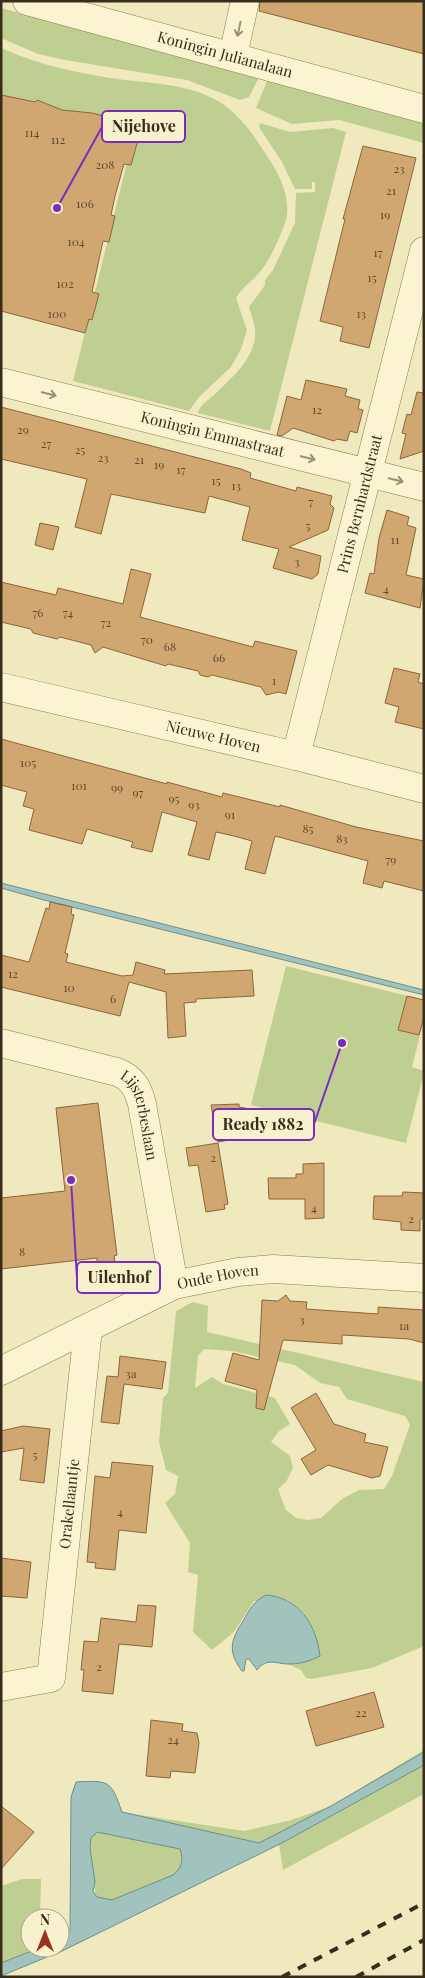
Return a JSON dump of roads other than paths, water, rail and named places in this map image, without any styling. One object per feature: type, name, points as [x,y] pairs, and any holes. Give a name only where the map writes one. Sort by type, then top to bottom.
[{"type":"street","name":"Koningin Julianalaan","points":[[27,1],[424,108]]},
{"type":"street","points":[[234,56],[245,1]]},
{"type":"street","name":"Prins Bernhardstraat","points":[[296,756],[424,251]]},
{"type":"street","name":"Koningin Emmastraat","points":[[1,382],[424,487]]},
{"type":"street","name":"Nieuwe Hoven","points":[[1,687],[296,756],[424,789]]},
{"type":"street","name":"Lijsterbeslaan","points":[[1,1043],[118,1072],[133,1082],[142,1104],[174,1285]]},
{"type":"street","name":"Oude Hoven","points":[[1,1371],[174,1285],[238,1272],[273,1269],[424,1278]]},
{"type":"street","name":"Orakellaantje","points":[[1,1687],[52,1678],[88,1329]]},
{"type":"water","points":[[1,883],[424,990],[424,995],[44,900],[1,888]]},
{"type":"water","points":[[266,1595],[278,1597],[297,1607],[310,1623],[315,1633],[320,1656],[298,1663],[268,1662],[257,1670],[249,1659],[246,1659],[244,1671],[242,1671],[234,1657],[233,1640],[252,1606]]},
{"type":"water","points":[[424,1752],[424,1765],[280,1844],[70,1947],[71,1797],[76,1782],[96,1781],[108,1785],[112,1788],[122,1812],[259,1843],[331,1806]],"holes":[[[97,1832],[180,1849],[181,1864],[173,1875],[112,1900],[97,1897],[93,1891],[95,1882],[90,1848],[91,1838]]]},
{"type":"water","points":[[20,1956],[20,1958],[45,1958],[1,1976],[1,1963]]},
{"type":"railway","points":[[282,1977],[424,1903]]},
{"type":"railway","points":[[356,1977],[424,1940]]},
{"type":"place","name":"Nijehove","points":[[57,208]]},
{"type":"place","name":"Ready 1882","points":[[342,1043]]},
{"type":"place","name":"Uilenhof","points":[[71,1180]]}]
